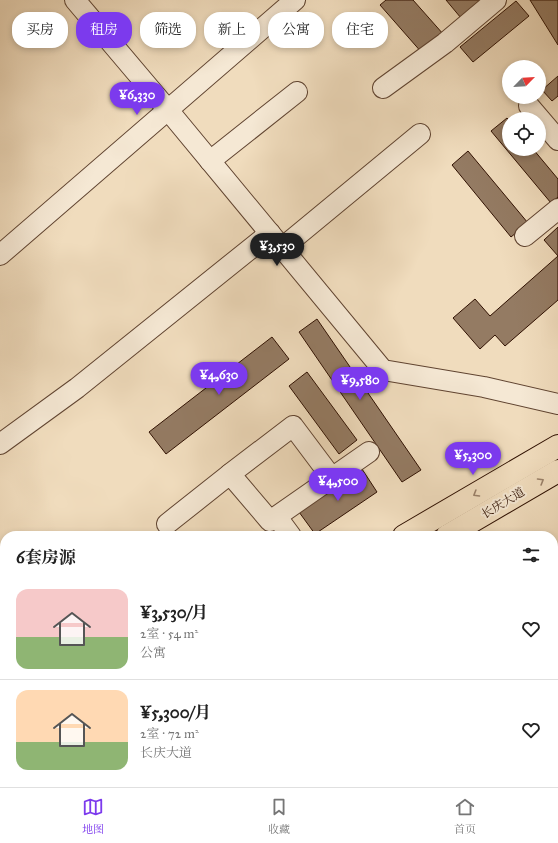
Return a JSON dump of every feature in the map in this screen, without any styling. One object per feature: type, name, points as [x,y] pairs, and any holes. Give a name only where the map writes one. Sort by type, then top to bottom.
[{"type":"main road","name":"长庆大道","points":[[413,531],[558,446]]},
{"type":"main road","name":"长庆大道","points":[[456,531],[558,471]]},
{"type":"street","points":[[75,0],[383,370],[484,387],[558,404]]},
{"type":"street","points":[[0,255],[295,0]]},
{"type":"street","points":[[384,88],[445,43],[496,0]]},
{"type":"street","points":[[210,161],[297,92]]},
{"type":"street","points":[[529,106],[558,140]]},
{"type":"street","points":[[0,444],[420,134]]},
{"type":"street","points":[[525,236],[558,209]]},
{"type":"street","points":[[167,524],[293,426],[332,478]]},
{"type":"street","points":[[230,474],[270,521],[369,452]]},
{"type":"street","points":[[277,517],[287,531]]},
{"type":"building","points":[[386,0],[413,0],[444,35],[423,54],[388,14],[388,12],[386,12],[380,5]]},
{"type":"building","points":[[446,0],[481,0],[461,18]]},
{"type":"building","points":[[530,0],[558,0],[558,45]]},
{"type":"building","points":[[516,1],[529,16],[473,62],[460,47]]},
{"type":"building","points":[[558,76],[558,96],[552,101],[546,94],[546,86]]},
{"type":"building","points":[[502,122],[502,144],[491,131]]},
{"type":"building","points":[[468,151],[528,223],[511,237],[452,165]]},
{"type":"building","points":[[512,156],[539,156],[558,179],[558,197],[551,203]]},
{"type":"building","points":[[558,227],[558,256],[544,240]]},
{"type":"building","points":[[558,256],[558,300],[505,346],[495,335],[480,349],[453,318],[475,299],[490,316]]},
{"type":"building","points":[[317,319],[421,470],[402,482],[299,332]]},
{"type":"building","points":[[272,337],[289,359],[166,454],[149,432]]},
{"type":"building","points":[[307,372],[357,440],[339,454],[289,386]]},
{"type":"building","points":[[362,469],[377,492],[319,531],[313,531],[299,512]]}]
